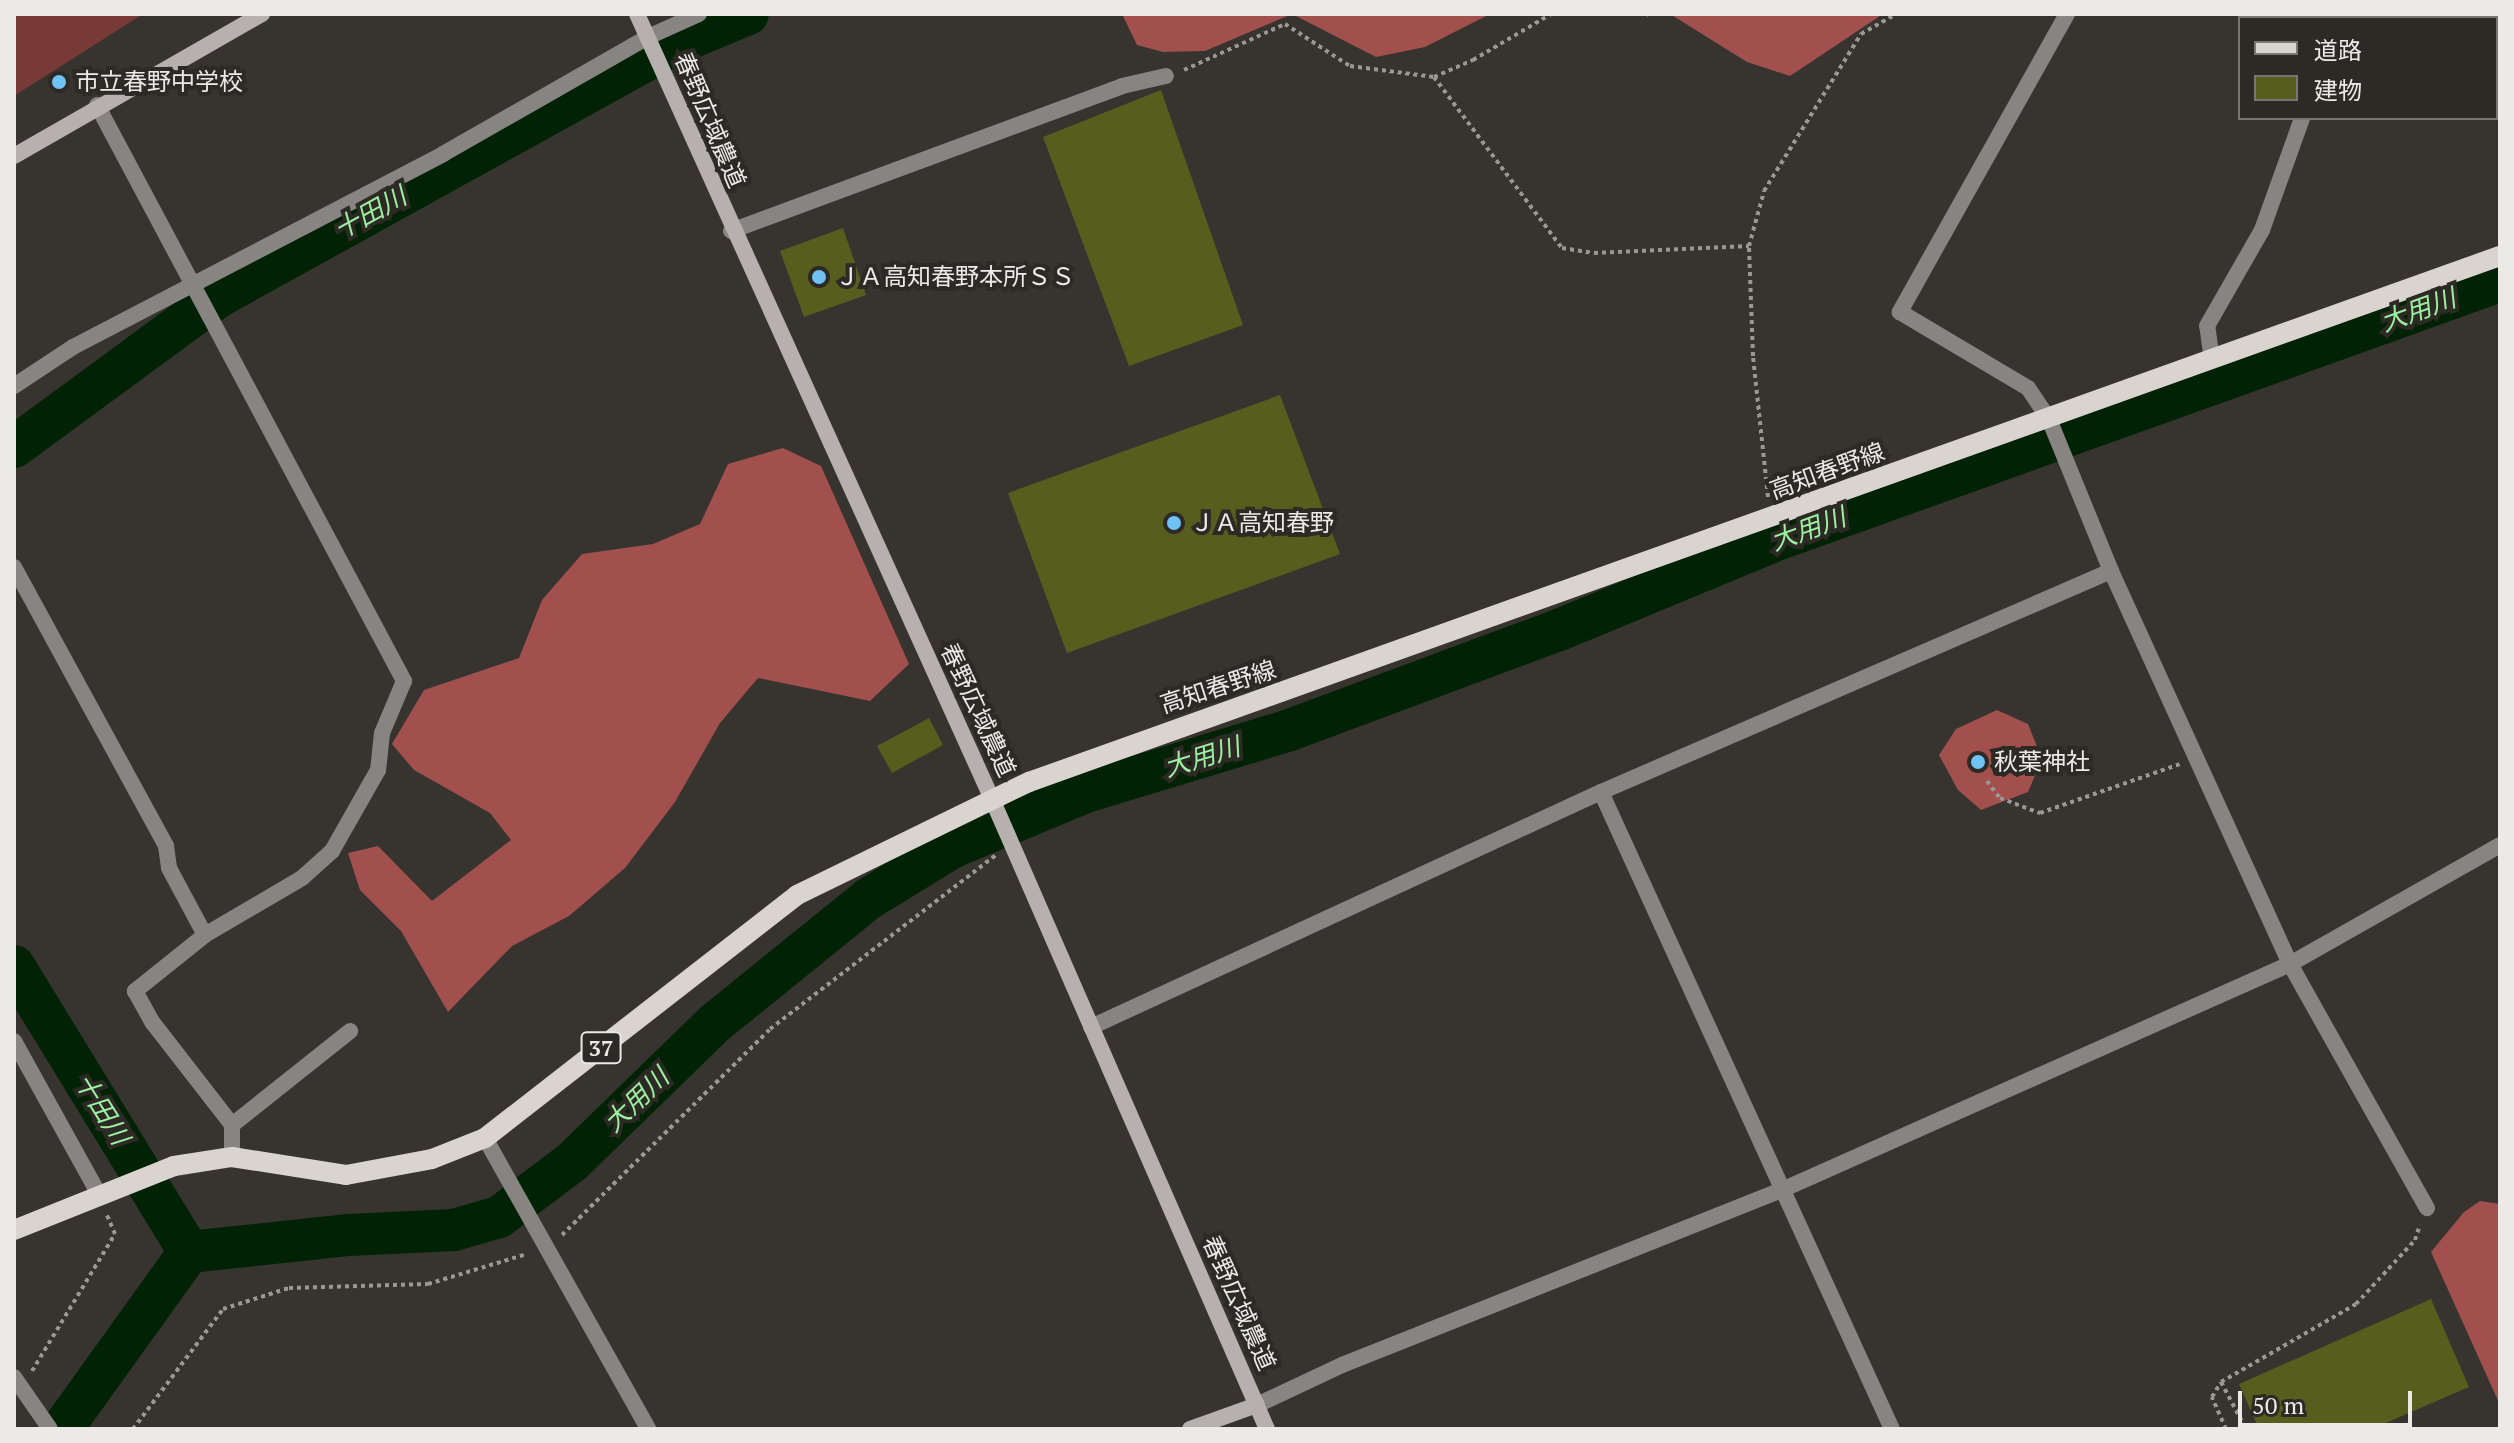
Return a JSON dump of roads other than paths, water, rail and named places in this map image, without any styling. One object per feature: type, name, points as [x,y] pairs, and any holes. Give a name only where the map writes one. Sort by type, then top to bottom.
[{"type":"main road","name":"高知春野線","points":[[14,1230],[174,1166],[232,1157],[346,1175],[432,1159],[485,1138],[797,895],[992,799],[1112,748],[1306,686],[1771,519],[2052,425],[2212,360],[2500,256]]},
{"type":"street","points":[[14,156],[97,105],[262,14]]},
{"type":"street","name":"春野広域農道","points":[[637,14],[731,231],[992,799],[1267,1429]]},
{"type":"street","points":[[14,386],[73,347],[443,154],[699,14]]},
{"type":"street","points":[[2067,14],[1900,312],[2028,388],[2052,425],[2111,571],[2290,964],[2427,1208]]},
{"type":"street","points":[[731,231],[1122,86],[1166,76]]},
{"type":"street","points":[[97,105],[404,681],[382,733],[372,785],[332,851],[302,878],[205,935],[135,991],[153,1023],[232,1125],[232,1157]]},
{"type":"street","points":[[2212,360],[2207,326],[2262,230],[2301,120]]},
{"type":"street","points":[[14,567],[166,846],[169,868],[205,935]]},
{"type":"street","points":[[1091,1027],[1601,792],[2111,571]]},
{"type":"street","points":[[1601,792],[1892,1429]]},
{"type":"street","points":[[1190,1429],[1257,1405],[1342,1365],[1784,1189],[2290,964],[2500,845]]},
{"type":"street","points":[[232,1125],[350,1031]]},
{"type":"street","points":[[14,1041],[103,1194]]},
{"type":"street","points":[[485,1138],[648,1429]]},
{"type":"street","points":[[19,1384],[50,1429]]},
{"type":"waterway","name":"十田川","points":[[14,447],[218,297],[674,45],[748,14]]},
{"type":"waterway","name":"大用川","points":[[62,1429],[189,1252],[349,1235],[454,1230],[499,1217],[572,1162],[715,1023],[868,899],[953,847],[1086,792],[1287,731],[1559,630],[1771,542],[2500,281]]},
{"type":"waterway","name":"十田川","points":[[14,966],[189,1252]]},
{"type":"place","name":"市立春野中学校","points":[[59,82]]},
{"type":"place","name":"ＪＡ高知春野本所ＳＳ","points":[[819,277]]},
{"type":"place","name":"ＪＡ高知春野","points":[[1174,523]]},
{"type":"place","name":"秋葉神社","points":[[1978,762]]}]
